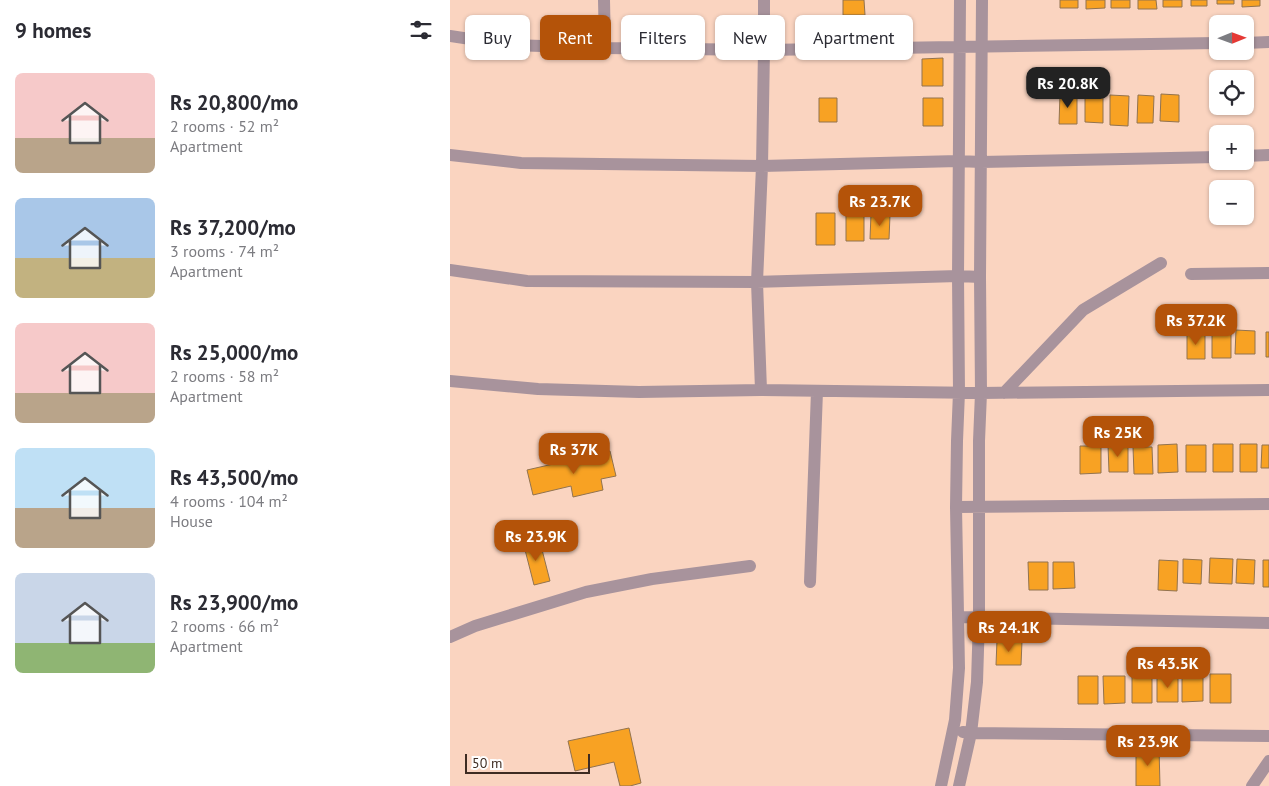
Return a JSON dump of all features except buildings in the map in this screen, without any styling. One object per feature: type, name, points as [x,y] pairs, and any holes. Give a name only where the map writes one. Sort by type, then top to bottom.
[{"type":"street","points":[[604,0],[604,15]]},
{"type":"street","points":[[764,0],[764,15]]},
{"type":"street","points":[[941,786],[955,720],[959,668],[956,441],[959,392],[958,161],[960,0]]},
{"type":"street","points":[[959,786],[971,733],[977,682],[979,618],[982,0]]},
{"type":"street","points":[[450,36],[510,45],[540,46]]},
{"type":"street","points":[[1254,43],[1269,42]]},
{"type":"street","points":[[785,50],[1209,43]]},
{"type":"street","points":[[611,48],[715,49]]},
{"type":"street","points":[[761,390],[757,282],[764,60]]},
{"type":"street","points":[[450,155],[521,163],[762,166],[1209,157]]},
{"type":"street","points":[[1254,156],[1269,156]]},
{"type":"street","points":[[1004,393],[1082,310],[1161,263]]},
{"type":"street","points":[[450,270],[527,281],[757,282],[980,277]]},
{"type":"street","points":[[1191,274],[1269,272]]},
{"type":"street","points":[[450,381],[538,389],[639,392],[761,390],[1004,393],[1269,390]]},
{"type":"street","points":[[810,582],[817,391]]},
{"type":"street","points":[[956,507],[1269,504]]},
{"type":"street","points":[[450,636],[475,626],[586,592],[652,578],[750,566]]},
{"type":"street","points":[[958,618],[1269,623]]},
{"type":"street","points":[[953,730],[971,733],[1269,736]]},
{"type":"street","points":[[1252,786],[1269,761]]}]
